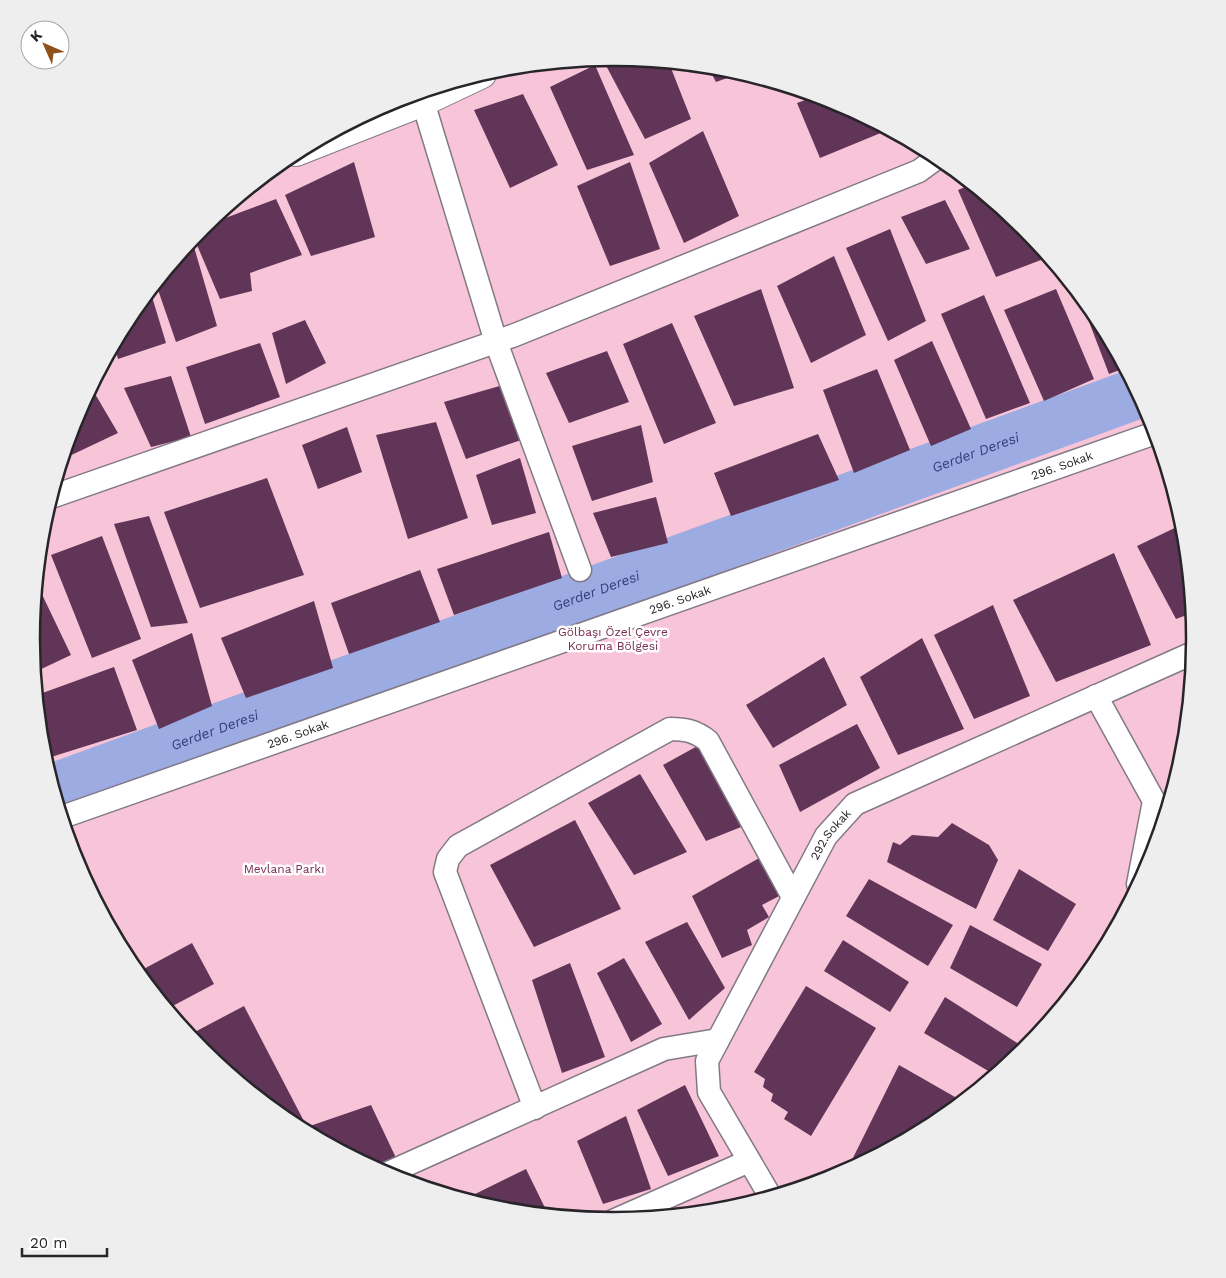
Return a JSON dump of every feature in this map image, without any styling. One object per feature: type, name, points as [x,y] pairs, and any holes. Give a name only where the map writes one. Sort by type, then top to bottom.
[{"type":"street","points":[[348,131],[445,92]]},
{"type":"street","points":[[423,102],[496,342],[580,570]]},
{"type":"street","points":[[59,494],[496,342],[919,171],[930,163]]},
{"type":"street","name":"296. Sokak","points":[[68,816],[1148,436]]},
{"type":"street","name":"292.Sokak","points":[[767,1190],[709,1092],[707,1060],[826,836],[855,804],[1186,656]]},
{"type":"street","points":[[1096,696],[1154,801],[1144,853]]},
{"type":"street","points":[[535,1108],[445,872],[448,859],[458,846],[670,728],[684,729],[699,734],[708,741],[793,897]]},
{"type":"street","points":[[397,1169],[664,1049],[718,1040]]},
{"type":"street","points":[[636,1211],[749,1161]]},
{"type":"green space","name":"Gölbaşı Özel Çevre Koruma Bölgesi","points":[[576,67],[650,67],[688,71],[725,77],[797,96],[866,125],[900,143],[962,184],[991,208],[1044,261],[1068,290],[1109,352],[1127,386],[1156,455],[1166,491],[1175,527],[1185,602],[1185,676],[1181,714],[1175,751],[1156,823],[1127,892],[1109,926],[1068,988],[1044,1017],[991,1070],[962,1094],[899,1135],[866,1153],[797,1182],[761,1192],[725,1201],[650,1211],[576,1211],[538,1207],[501,1201],[429,1182],[360,1153],[326,1135],[264,1094],[235,1070],[182,1017],[158,988],[117,926],[99,892],[70,823],[60,787],[51,751],[41,676],[41,602],[45,564],[51,527],[70,455],[99,386],[117,352],[158,290],[182,261],[235,208],[264,184],[327,143],[360,125],[429,96],[465,86],[501,77]]},
{"type":"building","points":[[596,66],[634,155],[587,170],[550,87]]},
{"type":"building","points":[[606,66],[671,69],[691,119],[645,139]]},
{"type":"building","points":[[712,75],[728,78],[716,82]]},
{"type":"building","points":[[523,94],[558,165],[510,188],[474,110]]},
{"type":"building","points":[[806,100],[881,133],[820,158],[797,103]]},
{"type":"building","points":[[703,131],[739,216],[684,243],[649,163]]},
{"type":"building","points":[[354,162],[375,237],[311,256],[285,195]]},
{"type":"building","points":[[630,162],[660,249],[610,266],[577,186]]},
{"type":"building","points":[[965,187],[991,208],[1041,260],[996,277],[958,190]]},
{"type":"building","points":[[276,199],[302,255],[250,273],[252,291],[220,299],[197,245],[224,218]]},
{"type":"building","points":[[945,200],[970,249],[926,264],[901,217]]},
{"type":"building","points":[[890,229],[926,321],[888,341],[846,248]]},
{"type":"building","points":[[194,248],[217,326],[176,342],[158,290]]},
{"type":"building","points":[[834,256],[866,335],[811,363],[777,286]]},
{"type":"building","points":[[761,289],[794,388],[734,406],[694,316]]},
{"type":"building","points":[[1056,289],[1094,379],[1044,401],[1004,310]]},
{"type":"building","points":[[984,295],[1030,403],[986,419],[941,314]]},
{"type":"building","points":[[152,298],[166,343],[118,359],[117,352]]},
{"type":"building","points":[[305,320],[326,363],[286,384],[272,333]]},
{"type":"building","points":[[1088,320],[1119,370],[1109,374]]},
{"type":"building","points":[[672,323],[716,423],[664,444],[623,344]]},
{"type":"building","points":[[932,341],[971,429],[931,446],[894,360]]},
{"type":"building","points":[[260,343],[280,397],[205,424],[186,367]]},
{"type":"building","points":[[607,351],[629,402],[569,423],[546,373]]},
{"type":"building","points":[[877,369],[910,450],[854,473],[823,390]]},
{"type":"building","points":[[171,376],[191,437],[151,447],[124,388]]},
{"type":"building","points":[[503,385],[521,440],[466,459],[444,402]]},
{"type":"building","points":[[95,394],[118,433],[70,456]]},
{"type":"building","points":[[436,422],[468,518],[408,539],[376,435]]},
{"type":"building","points":[[641,425],[653,482],[592,501],[572,446]]},
{"type":"building","points":[[347,427],[362,472],[318,489],[302,445]]},
{"type":"building","points":[[818,434],[839,480],[731,516],[714,473]]},
{"type":"building","points":[[520,458],[536,513],[492,525],[476,475]]},
{"type":"building","points":[[267,478],[304,575],[200,608],[164,512]]},
{"type":"building","points":[[656,497],[668,543],[611,557],[593,513]]},
{"type":"building","points":[[149,516],[188,623],[151,627],[114,524]]},
{"type":"building","points":[[1175,528],[1181,564],[1185,615],[1176,619],[1137,546]]},
{"type":"building","points":[[549,532],[562,578],[454,615],[437,569]]},
{"type":"building","points":[[102,536],[141,639],[92,658],[51,555]]},
{"type":"building","points":[[1114,553],[1151,645],[1056,682],[1013,600]]},
{"type":"building","points":[[420,570],[440,622],[349,654],[331,603]]},
{"type":"building","points":[[42,594],[71,655],[41,669]]},
{"type":"building","points":[[314,601],[333,668],[246,698],[221,638]]},
{"type":"building","points":[[993,605],[1030,696],[974,719],[934,635]]},
{"type":"building","points":[[192,633],[212,706],[159,729],[132,660]]},
{"type":"building","points":[[922,638],[964,729],[898,755],[860,677]]},
{"type":"building","points":[[824,657],[847,705],[773,748],[746,705]]},
{"type":"building","points":[[114,667],[137,730],[52,757],[43,693]]},
{"type":"building","points":[[857,724],[880,768],[800,812],[779,765]]},
{"type":"building","points":[[701,744],[746,825],[706,841],[663,765]]},
{"type":"building","points":[[640,774],[687,852],[634,875],[588,803]]},
{"type":"building","points":[[575,820],[621,909],[534,947],[490,865]]},
{"type":"building","points":[[952,823],[989,845],[998,860],[976,909],[887,862],[893,842],[900,845],[912,835],[938,837]]},
{"type":"building","points":[[761,857],[783,894],[762,905],[769,917],[747,930],[752,945],[722,958],[692,896]]},
{"type":"building","points":[[1019,869],[1076,904],[1048,951],[993,920]]},
{"type":"building","points":[[869,879],[953,925],[928,966],[846,916]]},
{"type":"building","points":[[687,922],[725,988],[689,1020],[645,942]]},
{"type":"building","points":[[970,925],[1042,964],[1017,1007],[950,968]]},
{"type":"building","points":[[843,940],[909,982],[890,1012],[824,971]]},
{"type":"building","points":[[192,943],[214,984],[173,1006],[145,968]]},
{"type":"building","points":[[624,958],[662,1024],[631,1042],[597,973]]},
{"type":"building","points":[[570,963],[605,1057],[562,1073],[532,980]]},
{"type":"building","points":[[806,986],[876,1028],[811,1136],[784,1119],[788,1112],[771,1101],[773,1094],[763,1087],[765,1079],[754,1072]]},
{"type":"building","points":[[945,997],[1018,1044],[989,1072],[924,1033]]},
{"type":"building","points":[[244,1006],[304,1121],[264,1094],[235,1070],[196,1031]]},
{"type":"building","points":[[899,1065],[956,1098],[899,1135],[852,1159]]},
{"type":"building","points":[[685,1085],[719,1156],[668,1176],[637,1110]]},
{"type":"building","points":[[371,1105],[397,1160],[385,1164],[360,1153],[311,1126]]},
{"type":"building","points":[[626,1116],[651,1189],[603,1204],[577,1141]]},
{"type":"building","points":[[526,1169],[545,1208],[501,1201],[474,1194]]},
{"type":"waterway","name":"Gerder Deresi","points":[[60,786],[1131,395]]},
{"type":"park label","name":"Mevlana Parkı","points":[[284,869]]}]
